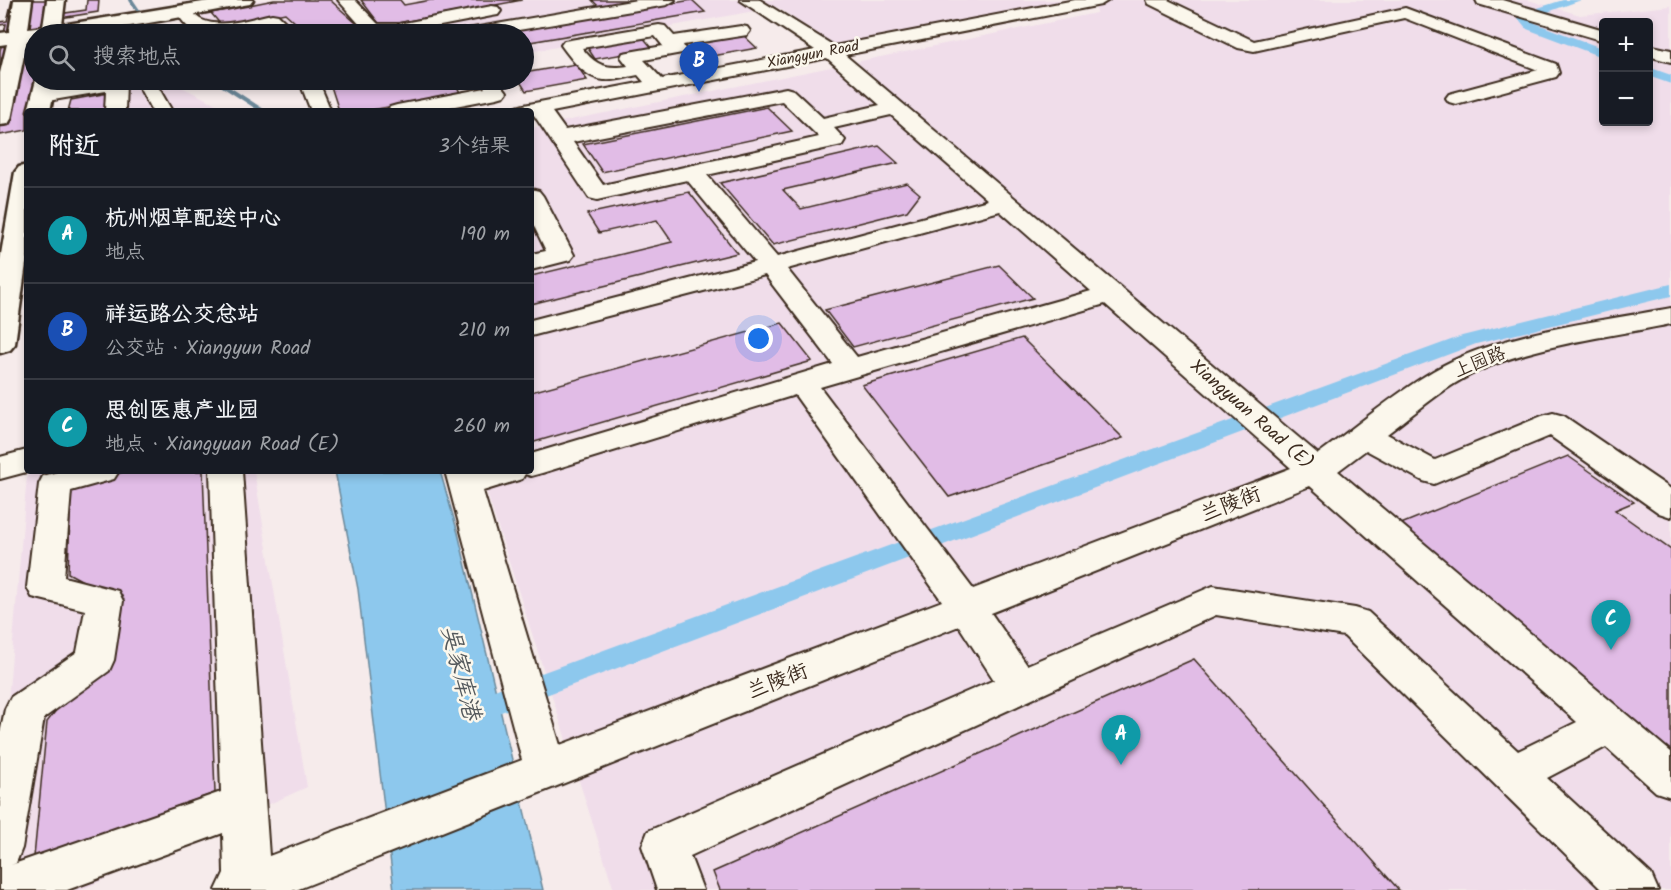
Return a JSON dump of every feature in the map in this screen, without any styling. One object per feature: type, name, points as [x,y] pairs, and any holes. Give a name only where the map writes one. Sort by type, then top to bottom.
[{"type":"main road","points":[[0,119],[13,34],[23,0]]},
{"type":"main road","points":[[53,24],[56,0]]},
{"type":"main road","points":[[82,24],[190,6],[244,0]]},
{"type":"main road","points":[[0,28],[13,34]]},
{"type":"main road","points":[[0,344],[23,206]]},
{"type":"street","points":[[346,0],[385,24]]},
{"type":"street","points":[[525,24],[668,0]]},
{"type":"street","name":"Xiangyuan Road (E)","points":[[748,0],[831,52],[1671,778]]},
{"type":"street","name":"Xiangyun Road","points":[[534,109],[1101,0]]},
{"type":"street","points":[[1155,0],[1244,44],[1254,46],[1405,13],[1549,68],[1549,73],[1456,98]]},
{"type":"street","points":[[1484,0],[1599,35]]},
{"type":"street","points":[[1506,0],[1599,28]]},
{"type":"street","points":[[190,6],[195,24]]},
{"type":"street","points":[[427,24],[514,7]]},
{"type":"street","points":[[1455,32],[1539,17]]},
{"type":"street","points":[[255,24],[272,19],[278,24]]},
{"type":"street","points":[[449,20],[454,24]]},
{"type":"street","points":[[374,24],[379,22]]},
{"type":"street","points":[[642,69],[606,75],[583,62],[570,45],[659,30],[676,49],[630,57],[642,69],[658,85]]},
{"type":"street","points":[[670,42],[741,31]]},
{"type":"street","points":[[1653,45],[1671,50]]},
{"type":"street","points":[[1653,52],[1671,57]]},
{"type":"street","points":[[633,90],[647,100],[667,103],[734,92],[743,88],[739,69]]},
{"type":"street","points":[[42,95],[73,90]]},
{"type":"street","points":[[115,108],[116,90]]},
{"type":"street","points":[[151,90],[160,108]]},
{"type":"street","points":[[313,90],[320,108]]},
{"type":"street","points":[[413,108],[497,92],[496,90]]},
{"type":"street","points":[[534,113],[560,138],[597,193],[834,140],[786,94],[560,138]]},
{"type":"street","points":[[819,125],[896,108]]},
{"type":"street","points":[[692,172],[771,266],[851,368]]},
{"type":"street","points":[[534,202],[561,255],[534,261]]},
{"type":"street","points":[[534,327],[1005,202]]},
{"type":"street","points":[[534,464],[851,368],[1111,294]]},
{"type":"street","name":"上园路","points":[[1316,471],[1444,377],[1496,354],[1547,340],[1671,316]]},
{"type":"street","points":[[802,383],[968,608],[1019,686]]},
{"type":"street","points":[[1364,435],[1434,473],[1553,423],[1671,505]]},
{"type":"street","points":[[0,468],[24,462]]},
{"type":"street","name":"兰陵街","points":[[244,888],[1316,471]]},
{"type":"street","points":[[0,848],[25,709],[95,660],[105,601],[45,587],[55,484],[92,474]]},
{"type":"street","points":[[226,474],[243,805],[244,888]]},
{"type":"street","points":[[490,474],[463,478],[539,775]]},
{"type":"street","points":[[680,890],[664,846],[1212,600],[1355,623],[1635,890]]},
{"type":"street","points":[[1514,774],[1610,725]]},
{"type":"street","points":[[5,890],[243,805]]},
{"type":"shaded area","points":[[261,0],[1059,0],[1063,4],[836,46],[777,7],[534,51],[534,24],[189,24],[182,16]]},
{"type":"shaded area","points":[[1096,0],[1528,0],[1580,15],[1671,6],[1671,890],[614,890],[481,474],[534,474],[534,127],[1096,13]]},
{"type":"shaded area","points":[[95,90],[188,90],[224,108],[96,108]]},
{"type":"shaded area","points":[[255,474],[307,787],[81,890],[0,890],[0,797],[27,475]]},
{"type":"water","points":[[336,474],[441,474],[458,533],[543,890],[394,890],[358,589]]},
{"type":"building","points":[[12,0],[60,0],[58,14],[86,10],[87,0],[99,0],[98,12],[54,19],[53,24],[24,24],[24,90],[45,90],[42,108],[24,108],[24,131],[0,135],[0,51],[6,24],[0,25],[0,22],[7,21]]},
{"type":"building","points":[[274,0],[330,0],[357,24],[297,24],[285,13],[232,24],[220,24],[211,13]]},
{"type":"building","points":[[361,0],[400,0],[404,5],[431,0],[522,0],[392,24],[379,24]]},
{"type":"building","points":[[592,0],[643,0],[599,7]]},
{"type":"building","points":[[692,0],[705,12],[534,41],[534,26]]},
{"type":"building","points":[[742,34],[757,48],[702,58],[688,43]]},
{"type":"building","points":[[641,35],[653,49],[595,59],[585,44]]},
{"type":"building","points":[[576,64],[587,80],[534,90],[534,71]]},
{"type":"building","points":[[332,90],[459,90],[461,94],[383,108],[338,108]]},
{"type":"building","points":[[108,93],[107,108],[69,108],[71,100]]},
{"type":"building","points":[[767,107],[792,131],[602,172],[583,144]]},
{"type":"building","points":[[879,146],[898,163],[783,190],[801,209],[907,183],[920,194],[907,211],[773,245],[720,183]]},
{"type":"building","points":[[689,192],[737,253],[534,303],[534,275],[672,242],[657,220],[599,233],[587,214]]},
{"type":"building","points":[[999,265],[1033,298],[853,347],[825,310]]},
{"type":"building","points":[[782,323],[812,361],[534,442],[534,391]]},
{"type":"building","points":[[1022,338],[1123,438],[949,497],[862,385]]},
{"type":"building","points":[[1568,456],[1634,502],[1615,510],[1671,550],[1671,751],[1401,524]]},
{"type":"building","points":[[116,474],[203,474],[215,793],[34,857],[47,722],[95,660],[117,599],[68,573],[71,486]]},
{"type":"building","points":[[1194,659],[1399,890],[720,890],[713,872]]},
{"type":"waterway","name":"吴家库港","points":[[131,0],[147,24]]},
{"type":"waterway","points":[[1575,0],[1523,17],[1531,26],[1599,52]]},
{"type":"waterway","points":[[1651,72],[1671,80]]},
{"type":"waterway","name":"吴家库港","points":[[230,90],[258,108]]},
{"type":"waterway","points":[[469,712],[1469,340],[1671,290]]},
{"type":"place","name":"祥运路公交总站","points":[[699,92]]},
{"type":"place","name":"思创医惠产业园","points":[[1611,650]]},
{"type":"place","name":"杭州烟草配送中心","points":[[1121,765]]}]
